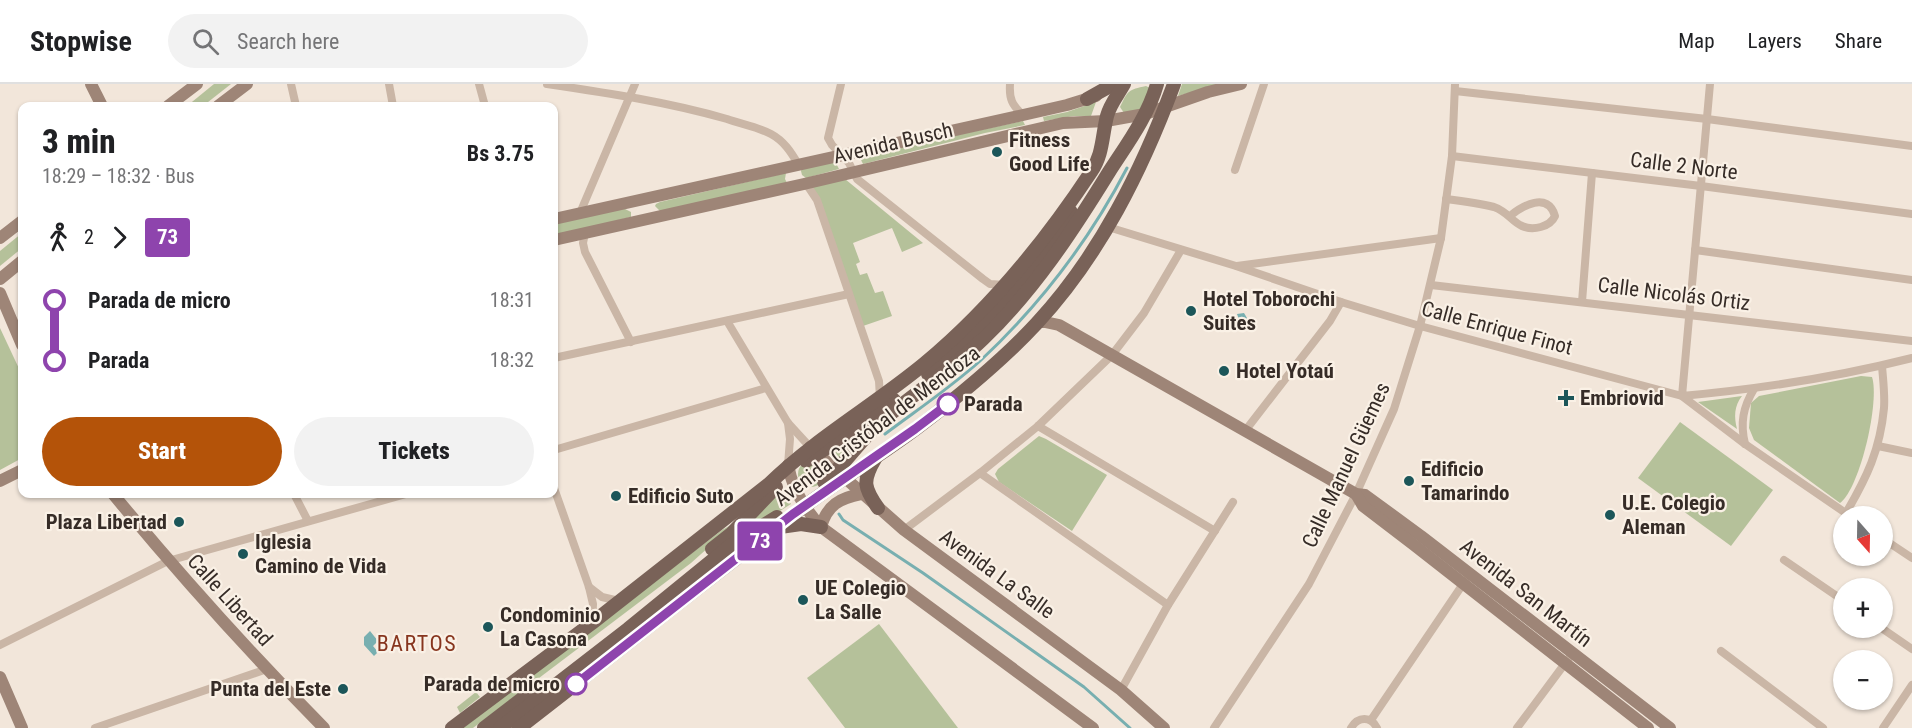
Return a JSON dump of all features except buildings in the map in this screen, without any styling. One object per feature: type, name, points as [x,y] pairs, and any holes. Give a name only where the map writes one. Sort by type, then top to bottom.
[{"type":"main road","points":[[91,84],[100,102]]},
{"type":"main road","points":[[173,102],[197,84]]},
{"type":"main road","points":[[223,102],[246,84]]},
{"type":"main road","name":"Avenida Cristóbal de Mendoza","points":[[841,474],[860,443],[883,420],[948,370],[1013,308],[1065,243],[1145,114],[1157,84]]},
{"type":"main road","name":"Avenida Cristóbal de Mendoza","points":[[519,728],[778,527],[841,474],[876,456],[915,429],[1003,357],[1048,309],[1081,267],[1108,227],[1154,137],[1174,84]]},
{"type":"main road","name":"Avenida Busch","points":[[558,239],[1063,123],[1106,121],[1145,114],[1208,92],[1241,84]]},
{"type":"main road","points":[[1087,99],[1123,85]]},
{"type":"main road","name":"Avenida Cristóbal de Mendoza","points":[[813,450],[885,407],[934,369],[981,327],[1090,174],[1100,155],[1112,102],[1123,85]]},
{"type":"main road","name":"Avenida Busch","points":[[558,218],[1087,99]]},
{"type":"main road","points":[[1025,114],[1035,117],[1036,127],[1033,130]]},
{"type":"main road","points":[[798,164],[795,170],[796,176],[804,184]]},
{"type":"main road","points":[[655,196],[652,200],[652,210],[659,216]]},
{"type":"main road","points":[[633,201],[640,210],[639,221]]},
{"type":"main road","points":[[0,238],[18,224]]},
{"type":"main road","points":[[0,279],[18,264]]},
{"type":"main road","name":"Avenida Cristóbal de Mendoza","points":[[452,728],[619,602],[931,358],[989,303],[1010,287]]},
{"type":"main road","points":[[0,293],[18,333]]},
{"type":"main road","points":[[981,327],[989,303]]},
{"type":"main road","name":"Avenida San Martín","points":[[1048,309],[1059,325]]},
{"type":"main road","name":"Avenida San Martín","points":[[1037,322],[1059,325],[1356,494],[1365,495],[1568,659],[1648,728]]},
{"type":"main road","name":"Avenida La Salle","points":[[813,450],[904,530],[1121,690],[1164,728]]},
{"type":"main road","points":[[876,456],[865,480],[868,494],[878,508]]},
{"type":"main road","points":[[789,469],[793,486],[803,504],[821,527],[1093,728]]},
{"type":"main road","name":"Avenida Cristóbal de Mendoza","points":[[484,728],[622,622],[722,541],[789,469]]},
{"type":"main road","points":[[0,481],[18,472]]},
{"type":"main road","points":[[821,527],[825,513],[832,505],[849,496],[861,494]]},
{"type":"main road","name":"Calle Libertad","points":[[116,498],[168,561],[324,728]]},
{"type":"main road","name":"Avenida Cristóbal de Mendoza","points":[[500,728],[730,546],[803,504]]},
{"type":"main road","points":[[778,527],[801,524],[821,527]]},
{"type":"main road","name":"Avenida San Martín","points":[[1568,659],[1670,728]]},
{"type":"main road","points":[[0,677],[22,728]]},
{"type":"street","points":[[291,84],[295,102]]},
{"type":"street","points":[[389,84],[392,102]]},
{"type":"street","points":[[479,84],[483,102]]},
{"type":"street","points":[[547,84],[630,96],[705,113],[765,131],[790,150],[798,164]]},
{"type":"street","points":[[580,213],[634,84]]},
{"type":"street","points":[[841,84],[827,135],[829,141],[849,163],[857,179],[990,284],[1010,287]]},
{"type":"street","points":[[1010,84],[1012,105],[1025,114]]},
{"type":"street","points":[[1235,170],[1264,84]]},
{"type":"street","points":[[1710,84],[1682,396],[1754,389],[1882,366],[1912,358]]},
{"type":"street","points":[[1455,88],[1912,146]]},
{"type":"street","name":"Calle Manuel Güemes","points":[[1214,728],[1310,584],[1356,494],[1394,409],[1420,326],[1441,238],[1452,156],[1455,88]]},
{"type":"street","name":"Calle 2 Norte","points":[[1452,156],[1912,214]]},
{"type":"street","points":[[1582,302],[1592,173]]},
{"type":"street","points":[[804,184],[814,194],[879,381],[880,398]]},
{"type":"street","points":[[1446,199],[1496,208],[1521,226],[1530,228],[1548,224],[1555,216],[1551,207],[1536,202],[1524,206],[1510,216]]},
{"type":"street","name":"Calle Enrique Finot","points":[[1108,227],[1420,326],[1682,396],[1744,444],[1836,506]]},
{"type":"street","points":[[585,233],[583,243],[585,252],[631,342]]},
{"type":"street","points":[[1236,266],[1441,238]]},
{"type":"street","points":[[904,530],[1038,426],[1112,355],[1144,313],[1181,250]]},
{"type":"street","points":[[1695,250],[1912,280]]},
{"type":"street","name":"Calle Nicolás Ortiz","points":[[1431,285],[1912,341]]},
{"type":"street","points":[[558,357],[849,294]]},
{"type":"street","points":[[1245,431],[1330,321],[1341,302]]},
{"type":"street","points":[[727,321],[788,423],[813,450]]},
{"type":"street","points":[[1852,506],[1865,481],[1878,446],[1884,406],[1882,366]]},
{"type":"street","points":[[558,449],[766,388]]},
{"type":"street","points":[[1744,444],[1742,433],[1744,410],[1754,389]]},
{"type":"street","points":[[788,423],[789,469]]},
{"type":"street","points":[[1038,426],[1215,531]]},
{"type":"street","points":[[1878,446],[1912,453]]},
{"type":"street","points":[[980,473],[1168,605]]},
{"type":"street","points":[[296,498],[308,521]]},
{"type":"street","points":[[0,645],[168,561],[308,521],[374,498]]},
{"type":"street","points":[[558,498],[589,587],[593,604],[592,622]]},
{"type":"street","points":[[1121,690],[1168,605],[1233,502]]},
{"type":"street","points":[[1893,545],[1912,558]]},
{"type":"street","points":[[1784,560],[1833,593]]},
{"type":"street","points":[[1352,728],[1359,720],[1367,719],[1374,724],[1467,579]]},
{"type":"street","points":[[589,587],[602,597],[619,602]]},
{"type":"street","points":[[1893,636],[1912,649]]},
{"type":"street","points":[[1721,651],[1823,728]]},
{"type":"street","points":[[1517,728],[1568,659]]},
{"type":"street","points":[[95,728],[267,669]]},
{"type":"street","points":[[1882,728],[1912,685]]},
{"type":"green space","points":[[214,84],[231,84],[208,102],[192,102]]},
{"type":"green space","points":[[1182,84],[1220,84],[1178,96]]},
{"type":"green space","points":[[1146,86],[1150,88],[1141,110],[1124,113],[1120,107],[1127,94]]},
{"type":"green space","points":[[1096,102],[1091,116],[1044,121],[1043,117]]},
{"type":"green space","points":[[1023,121],[1025,125],[863,164],[859,156]]},
{"type":"green space","points":[[835,161],[839,169],[806,178],[802,175],[802,168]]},
{"type":"green space","points":[[786,173],[787,183],[661,212],[655,206],[660,202]]},
{"type":"green space","points":[[845,179],[923,243],[902,252],[892,228],[853,243],[860,262],[856,264],[860,275],[867,273],[875,293],[883,291],[892,316],[863,326],[812,187]]},
{"type":"green space","points":[[623,208],[631,212],[631,217],[558,235],[558,223]]},
{"type":"green space","points":[[18,236],[18,251],[0,266],[0,251]]},
{"type":"green space","points":[[0,328],[18,366],[18,460],[0,470]]},
{"type":"green space","points":[[1861,376],[1872,377],[1874,389],[1871,423],[1855,480],[1840,503],[1754,440],[1749,428],[1751,403],[1759,396]]},
{"type":"green space","points":[[1742,396],[1735,412],[1737,429],[1698,402]]},
{"type":"green space","points":[[1680,422],[1773,490],[1731,546],[1638,478]]},
{"type":"green space","points":[[871,424],[840,459],[831,450]]},
{"type":"green space","points":[[1039,436],[1107,475],[1072,531],[999,482],[995,474],[998,469]]},
{"type":"green space","points":[[811,461],[820,465],[824,474],[820,483],[811,487],[802,483],[798,474],[802,465]]},
{"type":"green space","points":[[782,491],[791,504],[728,544],[777,495]]},
{"type":"green space","points":[[738,521],[691,563],[473,728],[463,728],[722,530]]},
{"type":"green space","points":[[879,624],[958,728],[845,728],[807,678]]},
{"type":"green space","points":[[476,692],[480,697],[460,713],[457,707]]},
{"type":"water","points":[[1244,313],[1251,320],[1251,328],[1238,330],[1236,324],[1240,322],[1237,314]]},
{"type":"water","points":[[370,631],[378,641],[373,646],[378,652],[374,656],[364,645],[364,637]]},
{"type":"waterway","points":[[885,434],[969,371],[1023,317],[1043,295],[1080,246],[1127,168]]},
{"type":"waterway","points":[[839,514],[843,520],[923,573],[1084,687],[1130,728]]},
{"type":"bus line","name":"73","points":[[576,684],[793,514],[948,404]]},
{"type":"place","name":"Fitness Good Life","points":[[997,152]]},
{"type":"place","name":"Hotel Toborochi Suites","points":[[1191,311]]},
{"type":"place","name":"Hotel Yotaú","points":[[1224,371]]},
{"type":"place","name":"Embriovid","points":[[1566,398]]},
{"type":"place","name":"Parada","points":[[948,404]]},
{"type":"place","name":"Edificio Tamarindo","points":[[1409,481]]},
{"type":"place","name":"Edificio Suto","points":[[616,496]]},
{"type":"place","name":"U.E. Colegio Aleman","points":[[1610,515]]},
{"type":"place","name":"Plaza Libertad","points":[[179,522]]},
{"type":"place","name":"Iglesia Camino de Vida","points":[[243,554]]},
{"type":"place","name":"UE Colegio La Salle","points":[[803,600]]},
{"type":"place","name":"Condominio La Casona","points":[[488,627]]},
{"type":"place","name":"Parada de micro","points":[[576,684]]},
{"type":"place","name":"Punta del Este","points":[[343,689]]},
{"type":"district","name":"BARTOS","points":[[417,643]]}]
